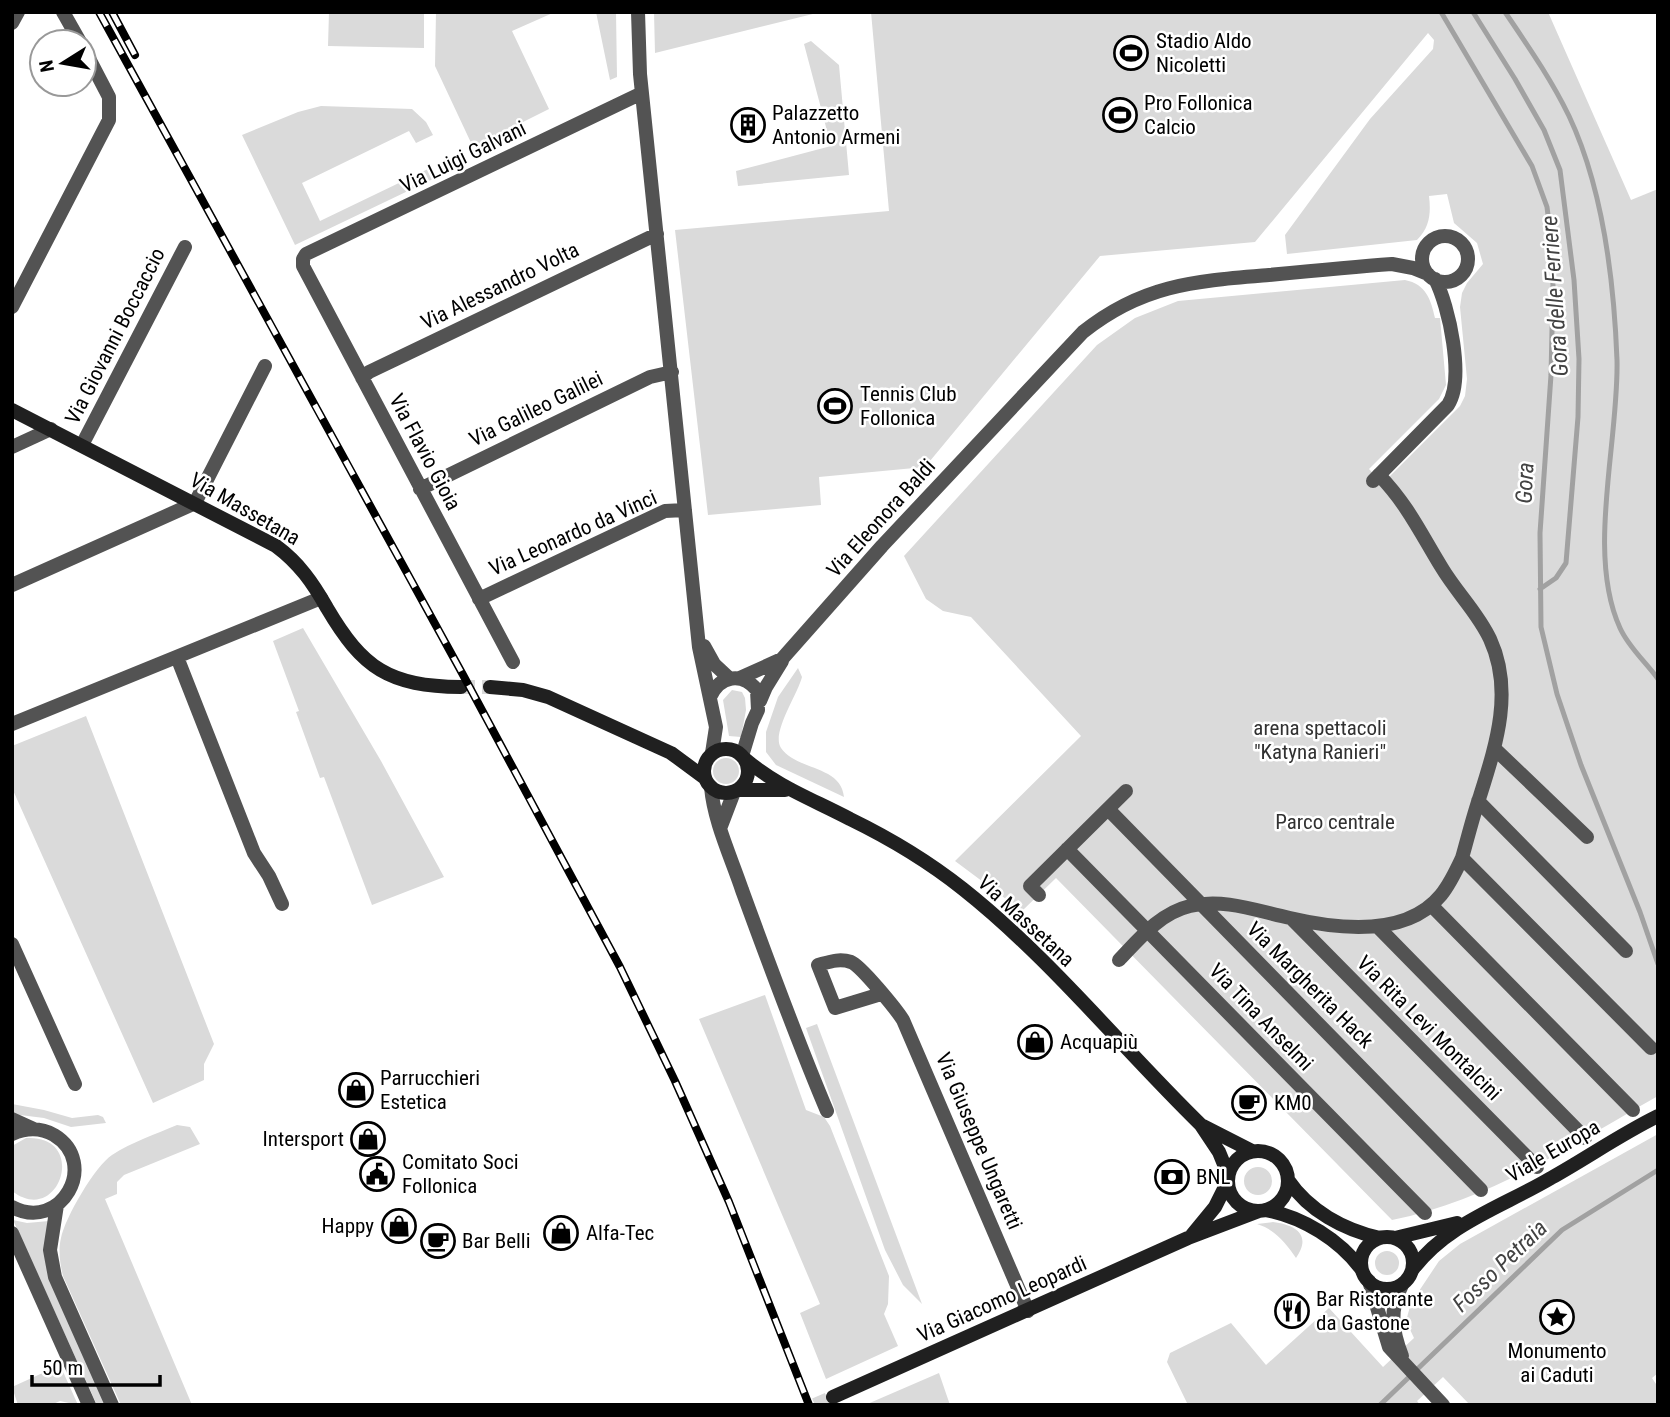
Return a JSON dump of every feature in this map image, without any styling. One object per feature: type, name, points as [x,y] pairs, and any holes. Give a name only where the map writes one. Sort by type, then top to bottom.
[{"type":"main road","name":"Via Massetana","points":[[12,410],[195,503],[282,551],[299,565],[351,645],[375,668],[412,683],[461,687]]},
{"type":"main road","name":"Via Massetana","points":[[491,687],[523,690],[548,697],[671,752],[722,793],[790,791]]},
{"type":"main road","name":"Via Massetana","points":[[671,752],[711,754],[726,749],[733,750],[764,775],[790,791],[880,835],[962,889],[1030,950],[1200,1125],[1219,1152],[1228,1177]]},
{"type":"main road","points":[[708,783],[705,764],[711,754]]},
{"type":"main road","points":[[736,791],[748,772],[743,758]]},
{"type":"main road","name":"Viale Europa","points":[[1412,1269],[1429,1250],[1468,1220],[1548,1180],[1658,1116]]},
{"type":"main road","name":"Via Massetana","points":[[1200,1125],[1252,1151]]},
{"type":"main road","points":[[1262,1211],[1282,1199],[1288,1180],[1287,1172],[1277,1157],[1261,1150],[1252,1151],[1237,1159],[1228,1177],[1232,1196],[1237,1203],[1251,1210],[1281,1213],[1318,1231],[1352,1257],[1366,1276],[1385,1289],[1402,1285],[1412,1269],[1411,1253],[1402,1241],[1380,1238],[1345,1227],[1306,1201],[1288,1180]]},
{"type":"main road","name":"Via Giacomo Leopardi","points":[[1188,1238],[1215,1207],[1228,1177]]},
{"type":"main road","name":"Via Giacomo Leopardi","points":[[833,1397],[1188,1238],[1262,1211]]},
{"type":"main road","name":"Viale Europa","points":[[1395,1238],[1468,1220]]},
{"type":"main road","points":[[1366,1276],[1362,1259],[1366,1248],[1380,1238]]},
{"type":"street","points":[[12,23],[18,12]]},
{"type":"street","points":[[63,12],[72,28]]},
{"type":"street","points":[[638,12],[642,93],[698,632],[716,731],[711,754]]},
{"type":"street","points":[[12,307],[109,120],[109,97],[98,76]]},
{"type":"street","name":"Via Luigi Galvani","points":[[303,259],[306,254],[642,93]]},
{"type":"street","name":"Via Alessandro Volta","points":[[362,378],[369,372],[657,234]]},
{"type":"street","points":[[1119,960],[1160,920],[1201,904],[1242,906],[1292,919],[1340,926],[1377,926],[1411,917],[1431,905],[1454,876],[1462,858],[1500,726],[1502,686],[1495,651],[1483,626],[1442,569],[1412,514],[1376,478],[1452,399],[1456,382],[1449,314],[1422,257],[1424,249],[1437,237],[1446,236],[1461,243],[1468,258],[1449,314]]},
{"type":"street","name":"Via Giovanni Boccaccio","points":[[82,445],[185,247]]},
{"type":"street","name":"Via Eleonora Baldi","points":[[1392,264],[1424,249]]},
{"type":"street","name":"Via Flavio Gioia","points":[[303,259],[303,266],[513,662]]},
{"type":"street","name":"Via Eleonora Baldi","points":[[734,678],[782,659],[882,546],[1083,332],[1102,317],[1149,294],[1194,281],[1392,264],[1413,268],[1432,277]]},
{"type":"street","points":[[1432,277],[1453,280],[1461,275]]},
{"type":"street","points":[[12,585],[195,503],[265,366]]},
{"type":"street","name":"Via Galileo Galilei","points":[[421,489],[650,377],[672,372]]},
{"type":"street","points":[[12,447],[51,429]]},
{"type":"street","name":"Via Leonardo da Vinci","points":[[479,599],[665,511],[685,510]]},
{"type":"street","points":[[12,724],[321,598]]},
{"type":"street","points":[[698,632],[708,656],[734,678],[748,681],[757,690],[760,703]]},
{"type":"street","points":[[177,657],[254,853],[282,904]]},
{"type":"street","points":[[743,758],[766,687],[782,659]]},
{"type":"street","points":[[710,697],[717,685],[734,678]]},
{"type":"street","points":[[1494,749],[1587,837]]},
{"type":"street","points":[[708,783],[720,828],[797,1040],[827,1111]]},
{"type":"street","points":[[1039,895],[1030,886],[1126,790]]},
{"type":"street","points":[[720,828],[736,791]]},
{"type":"street","points":[[1478,801],[1626,951]]},
{"type":"street","name":"Via Margherita Hack","points":[[1108,809],[1481,1190]]},
{"type":"street","name":"Via Tina Anselmi","points":[[1067,849],[1425,1213]]},
{"type":"street","points":[[1462,858],[1651,1048]]},
{"type":"street","points":[[1431,905],[1633,1110]]},
{"type":"street","name":"Via Rita Levi Montalcini","points":[[1292,919],[1537,1167]]},
{"type":"street","points":[[1377,926],[1586,1138]]},
{"type":"street","points":[[12,944],[75,1084]]},
{"type":"street","name":"Via Giuseppe Ungaretti","points":[[881,994],[891,1003],[908,1029],[1028,1311]]},
{"type":"street","points":[[12,1119],[58,1138],[69,1151],[74,1169],[72,1186],[57,1205],[34,1213],[12,1207]]},
{"type":"street","points":[[12,1134],[36,1129]]},
{"type":"street","points":[[57,1205],[50,1250],[55,1277],[112,1405]]},
{"type":"street","points":[[12,1233],[89,1405]]},
{"type":"street","points":[[1366,1276],[1384,1338],[1408,1370],[1441,1403]]},
{"type":"street","points":[[1396,1351],[1392,1321],[1395,1300],[1402,1285]]},
{"type":"green space","points":[[329,12],[424,12],[424,48],[328,46]]},
{"type":"green space","points":[[436,12],[555,12],[512,31],[549,109],[473,147],[435,66]]},
{"type":"green space","points":[[596,12],[616,12],[617,77],[610,80]]},
{"type":"green space","points":[[654,12],[821,12],[655,53]]},
{"type":"green space","points":[[871,12],[1548,12],[1631,200],[1658,189],[1658,1096],[1497,1185],[1429,1211],[1392,1220],[1056,878],[1022,911],[955,861],[1081,736],[971,617],[943,611],[926,599],[904,556],[1097,345],[1135,318],[1178,301],[1405,280],[1423,289],[1435,318],[1440,318],[1446,385],[1439,399],[1369,469],[1382,484],[1460,406],[1465,396],[1467,379],[1460,307],[1462,293],[1483,264],[1477,243],[1454,223],[1447,194],[1429,196],[1429,219],[1417,240],[1287,254],[1285,235],[1370,119],[1433,49],[1434,40],[1428,33],[1255,242],[1100,256],[925,467],[819,477],[821,505],[708,515],[675,230],[889,211]]},
{"type":"green space","points":[[811,41],[839,65],[849,175],[738,186],[736,171],[831,146],[804,44]]},
{"type":"green space","points":[[321,106],[412,109],[426,122],[433,135],[416,143],[409,131],[302,183],[320,221],[428,169],[433,179],[295,245],[242,135],[298,112]]},
{"type":"green space","points":[[303,628],[381,761],[444,877],[372,905],[324,777],[320,778],[273,641]]},
{"type":"green space","points":[[798,668],[802,677],[779,733],[781,748],[797,761],[835,779],[844,797],[776,765],[766,752],[766,732],[778,697]]},
{"type":"green space","points":[[732,690],[742,692],[745,698],[746,710],[741,737],[729,736],[723,700]]},
{"type":"green space","points":[[86,716],[214,1044],[204,1064],[204,1080],[153,1103],[12,788],[12,746]]},
{"type":"green space","points":[[726,758],[735,762],[739,771],[735,780],[726,784],[717,780],[713,771],[717,762]]},
{"type":"green space","points":[[765,995],[806,1110],[824,1117],[830,1126],[889,1276],[888,1304],[884,1314],[898,1346],[826,1379],[800,1313],[820,1304],[699,1019]]},
{"type":"green space","points":[[817,1024],[922,1304],[903,1285],[885,1250],[806,1028]]},
{"type":"green space","points":[[12,1104],[72,1118],[98,1115],[103,1117],[106,1123],[71,1127],[44,1118],[12,1114]]},
{"type":"green space","points":[[177,1125],[190,1127],[200,1144],[124,1175],[117,1182],[117,1194],[105,1199],[192,1405],[121,1405],[63,1276],[61,1238],[68,1218],[82,1193],[105,1161],[128,1146]]},
{"type":"green space","points":[[1658,1134],[1658,1373],[1652,1378],[1658,1387],[1658,1405],[1470,1405],[1443,1377],[1417,1401],[1420,1405],[1188,1405],[1167,1362],[1170,1353],[1231,1323],[1266,1365],[1329,1308],[1383,1367],[1414,1338],[1406,1321],[1411,1303],[1439,1261],[1460,1244]]},
{"type":"green space","points":[[26,1138],[45,1141],[57,1150],[62,1163],[61,1177],[54,1189],[43,1198],[29,1199],[12,1191],[12,1146]]},
{"type":"green space","points":[[1258,1167],[1268,1171],[1272,1181],[1268,1191],[1258,1195],[1248,1191],[1244,1181],[1248,1171]]},
{"type":"green space","points":[[13,1220],[27,1223],[49,1221],[44,1249],[48,1275],[106,1405],[97,1405]]},
{"type":"green space","points":[[1273,1222],[1299,1232],[1302,1243],[1296,1258],[1279,1237],[1257,1224]]},
{"type":"green space","points":[[1387,1251],[1395,1255],[1399,1263],[1395,1271],[1387,1275],[1379,1271],[1375,1263],[1379,1255]]},
{"type":"green space","points":[[60,1365],[78,1405],[60,1401],[51,1405],[18,1405],[12,1387]]},
{"type":"green space","points":[[939,1373],[950,1405],[865,1405]]},
{"type":"waterway","name":"Gora","points":[[1441,12],[1532,166],[1547,207],[1553,286],[1551,375],[1540,533],[1541,627],[1557,694],[1581,765],[1658,964]]},
{"type":"waterway","name":"Gora delle Ferriere","points":[[1473,12],[1544,130],[1560,170],[1574,280],[1579,359],[1578,417],[1566,563],[1556,578],[1540,589]]},
{"type":"waterway","points":[[1505,12],[1547,76],[1569,116],[1581,144],[1598,204],[1613,299],[1617,360],[1606,497],[1605,566],[1610,599],[1620,628],[1658,679]]},
{"type":"waterway","name":"Fosso Petraia","points":[[1380,1405],[1562,1230],[1658,1170]]},
{"type":"tunnel","points":[[461,687],[490,687]]},
{"type":"tunnel","points":[[815,1405],[833,1397]]},
{"type":"railway","points":[[99,12],[620,967],[729,1202],[809,1405]]},
{"type":"railway","points":[[112,12],[135,55]]},
{"type":"place","name":"Stadio Aldo Nicoletti","points":[[1131,53]]},
{"type":"place","name":"Pro Follonica Calcio","points":[[1120,115]]},
{"type":"place","name":"Palazzetto Antonio Armeni","points":[[748,125]]},
{"type":"place","name":"Tennis Club Follonica","points":[[835,406]]},
{"type":"place","name":"Acquapiù","points":[[1035,1042]]},
{"type":"place","name":"Parrucchieri Estetica","points":[[356,1090]]},
{"type":"place","name":"KM0","points":[[1249,1103]]},
{"type":"place","name":"Intersport","points":[[368,1139]]},
{"type":"place","name":"Comitato Soci Follonica","points":[[377,1174]]},
{"type":"place","name":"BNL","points":[[1172,1177]]},
{"type":"place","name":"Happy","points":[[399,1226]]},
{"type":"place","name":"Alfa-Tec","points":[[561,1233]]},
{"type":"place","name":"Bar Belli","points":[[438,1241]]},
{"type":"place","name":"Bar Ristorante da Gastone","points":[[1292,1311]]},
{"type":"place","name":"Monumento ai Caduti","points":[[1557,1317]]},
{"type":"park label","name":"arena spettacoli \"Katyna Ranieri\"","points":[[1320,740]]},
{"type":"park label","name":"Parco centrale","points":[[1335,822]]}]
